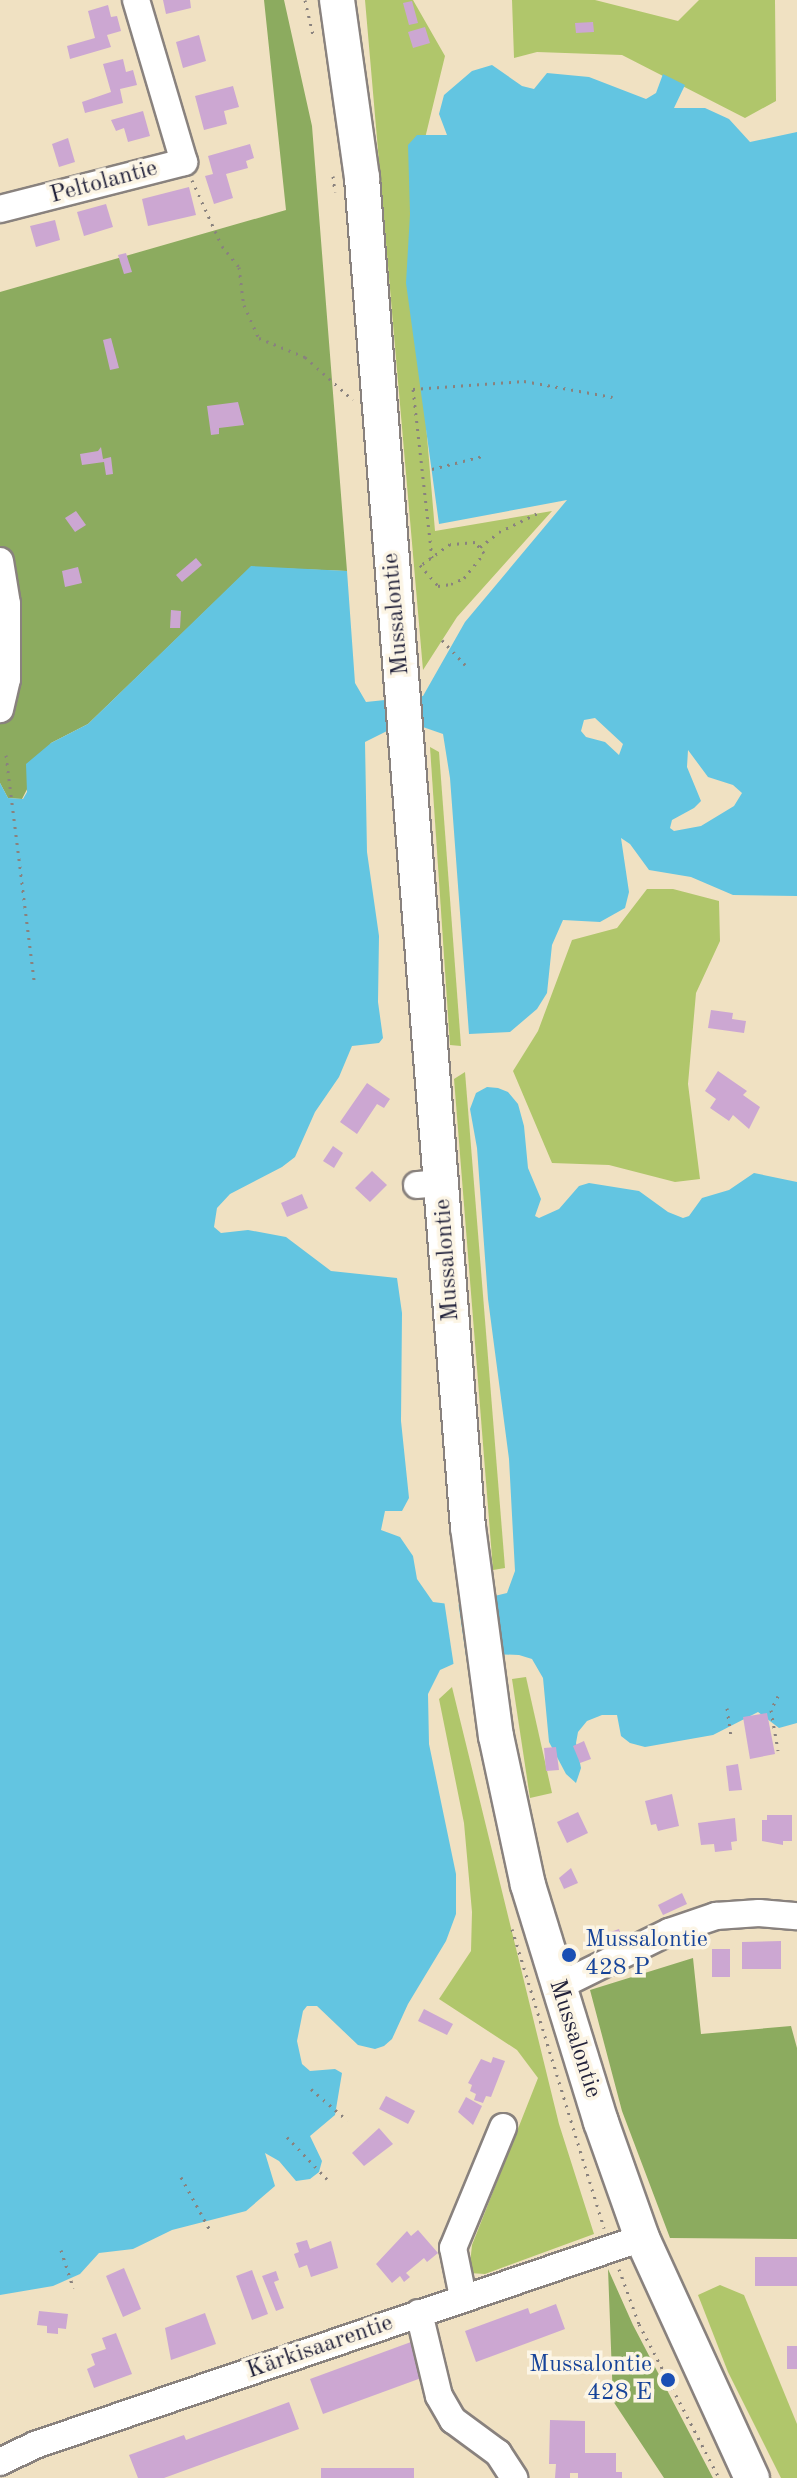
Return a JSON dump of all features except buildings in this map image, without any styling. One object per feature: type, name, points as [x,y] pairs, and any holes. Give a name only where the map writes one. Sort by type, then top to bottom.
[{"type":"main road","name":"Mussalontie","points":[[337,0],[362,178],[407,564],[402,680],[430,1184],[488,1682],[508,1798],[557,1987],[642,2238],[687,2344],[752,2478]]},
{"type":"street","name":"Peltolantie","points":[[0,209],[184,162],[136,0]]},
{"type":"street","points":[[0,561],[7,604],[7,679],[0,709]]},
{"type":"street","points":[[557,1987],[669,1932],[716,1916],[759,1913],[797,1916]]},
{"type":"street","points":[[463,2297],[453,2248],[503,2127]]},
{"type":"street","name":"Kärkisaarentie","points":[[0,2462],[35,2445],[642,2238]]},
{"type":"street","points":[[419,2313],[439,2396],[453,2420],[498,2453],[514,2478]]},
{"type":"path","points":[[184,162],[222,246],[239,267],[244,305],[259,338],[305,357],[353,401]]},
{"type":"path","points":[[432,558],[413,389],[524,381],[613,397]]},
{"type":"path","points":[[432,469],[483,456]]},
{"type":"path","points":[[480,547],[499,532],[538,513]]},
{"type":"path","points":[[475,542],[484,553],[478,564],[451,584],[438,586],[407,564],[432,558],[450,544],[475,542]]},
{"type":"path","points":[[442,640],[465,665]]},
{"type":"path","points":[[6,755],[34,980]]},
{"type":"path","points":[[778,1696],[771,1710],[778,1750]]},
{"type":"path","points":[[727,1708],[731,1738]]},
{"type":"path","points":[[311,2089],[347,2120]]},
{"type":"path","points":[[287,2137],[327,2179]]},
{"type":"path","points":[[181,2177],[211,2232]]},
{"type":"path","points":[[61,2250],[73,2288]]},
{"type":"green space","points":[[264,0],[284,0],[312,126],[347,571],[251,567],[88,724],[51,743],[22,799],[8,798],[0,783],[0,292],[286,210]]},
{"type":"green space","points":[[365,0],[413,0],[445,56],[419,163],[412,258],[435,531],[552,511],[457,617],[423,670]]},
{"type":"green space","points":[[512,0],[595,0],[678,21],[699,0],[775,0],[776,101],[745,118],[622,55],[537,52],[514,58]]},
{"type":"green space","points":[[430,747],[439,752],[461,1046],[450,1045]]},
{"type":"green space","points":[[647,889],[673,889],[719,901],[720,941],[696,993],[688,1084],[700,1179],[675,1182],[609,1165],[552,1163],[513,1071],[538,1031],[572,940],[617,928]]},
{"type":"green space","points":[[465,1072],[505,1568],[493,1570],[454,1079]]},
{"type":"green space","points":[[526,1677],[552,1793],[530,1798],[512,1679]]},
{"type":"green space","points":[[452,1687],[559,2124],[594,2234],[485,2274],[469,2273],[472,2245],[538,2078],[517,2050],[439,1999],[471,1951],[472,1912],[464,1823],[439,1699]]},
{"type":"green space","points":[[693,1958],[701,2034],[791,2026],[797,2048],[797,2239],[670,2238],[622,2111],[590,1990]]},
{"type":"green space","points":[[608,2269],[633,2325],[713,2478],[664,2478],[613,2401]]},
{"type":"green space","points":[[720,2285],[744,2295],[797,2424],[797,2478],[781,2478],[728,2372],[698,2295]]},
{"type":"water","points":[[492,65],[522,86],[534,89],[547,73],[589,77],[646,99],[656,93],[663,74],[685,85],[674,108],[705,108],[729,119],[750,142],[797,132],[797,896],[733,895],[691,877],[649,870],[630,844],[621,838],[629,892],[625,908],[600,922],[563,920],[552,945],[547,993],[537,1009],[510,1032],[469,1034],[450,778],[443,734],[420,726],[391,729],[365,742],[367,852],[379,936],[378,1002],[383,1038],[379,1043],[352,1046],[339,1077],[315,1112],[295,1157],[230,1194],[217,1208],[214,1227],[221,1233],[248,1230],[286,1237],[331,1271],[397,1278],[402,1313],[401,1421],[409,1498],[402,1511],[385,1511],[381,1530],[400,1537],[413,1556],[417,1579],[433,1602],[457,1605],[507,1593],[515,1571],[509,1459],[488,1299],[477,1148],[470,1109],[476,1093],[487,1087],[498,1088],[508,1092],[518,1104],[524,1126],[528,1168],[541,1199],[535,1216],[539,1218],[559,1209],[579,1186],[589,1183],[639,1191],[668,1212],[683,1218],[689,1216],[702,1198],[729,1190],[754,1173],[797,1182],[797,1723],[779,1728],[758,1712],[713,1735],[645,1747],[630,1743],[621,1736],[617,1715],[602,1715],[587,1721],[578,1732],[576,1743],[581,1768],[576,1783],[566,1774],[549,1742],[543,1678],[532,1659],[491,1654],[460,1661],[440,1670],[428,1694],[429,1744],[456,1874],[456,1914],[446,1941],[408,2004],[392,2039],[384,2046],[375,2049],[358,2045],[317,2006],[307,2006],[303,2011],[297,2041],[302,2064],[310,2071],[335,2069],[342,2073],[335,2115],[310,2136],[322,2161],[319,2172],[310,2179],[296,2181],[279,2161],[265,2153],[275,2186],[246,2211],[172,2230],[133,2249],[99,2253],[80,2274],[53,2286],[0,2295],[0,783],[8,798],[23,799],[27,792],[26,764],[51,743],[88,724],[251,566],[347,571],[355,683],[366,702],[423,696],[465,622],[567,500],[439,524],[406,283],[410,214],[408,145],[417,135],[447,135],[439,114],[444,95],[472,71]],"holes":[[[595,718],[623,744],[619,755],[605,742],[586,737],[581,731],[584,720]],[[688,750],[708,777],[733,785],[742,793],[734,806],[701,826],[674,831],[670,828],[672,820],[701,801],[687,767]]]},
{"type":"pier","points":[[444,1600],[458,1601],[467,1663],[454,1667]]},
{"type":"place","name":"Mussalontie 428 P","points":[[569,1955]]},
{"type":"place","name":"Mussalontie 428 E","points":[[668,2380]]}]
